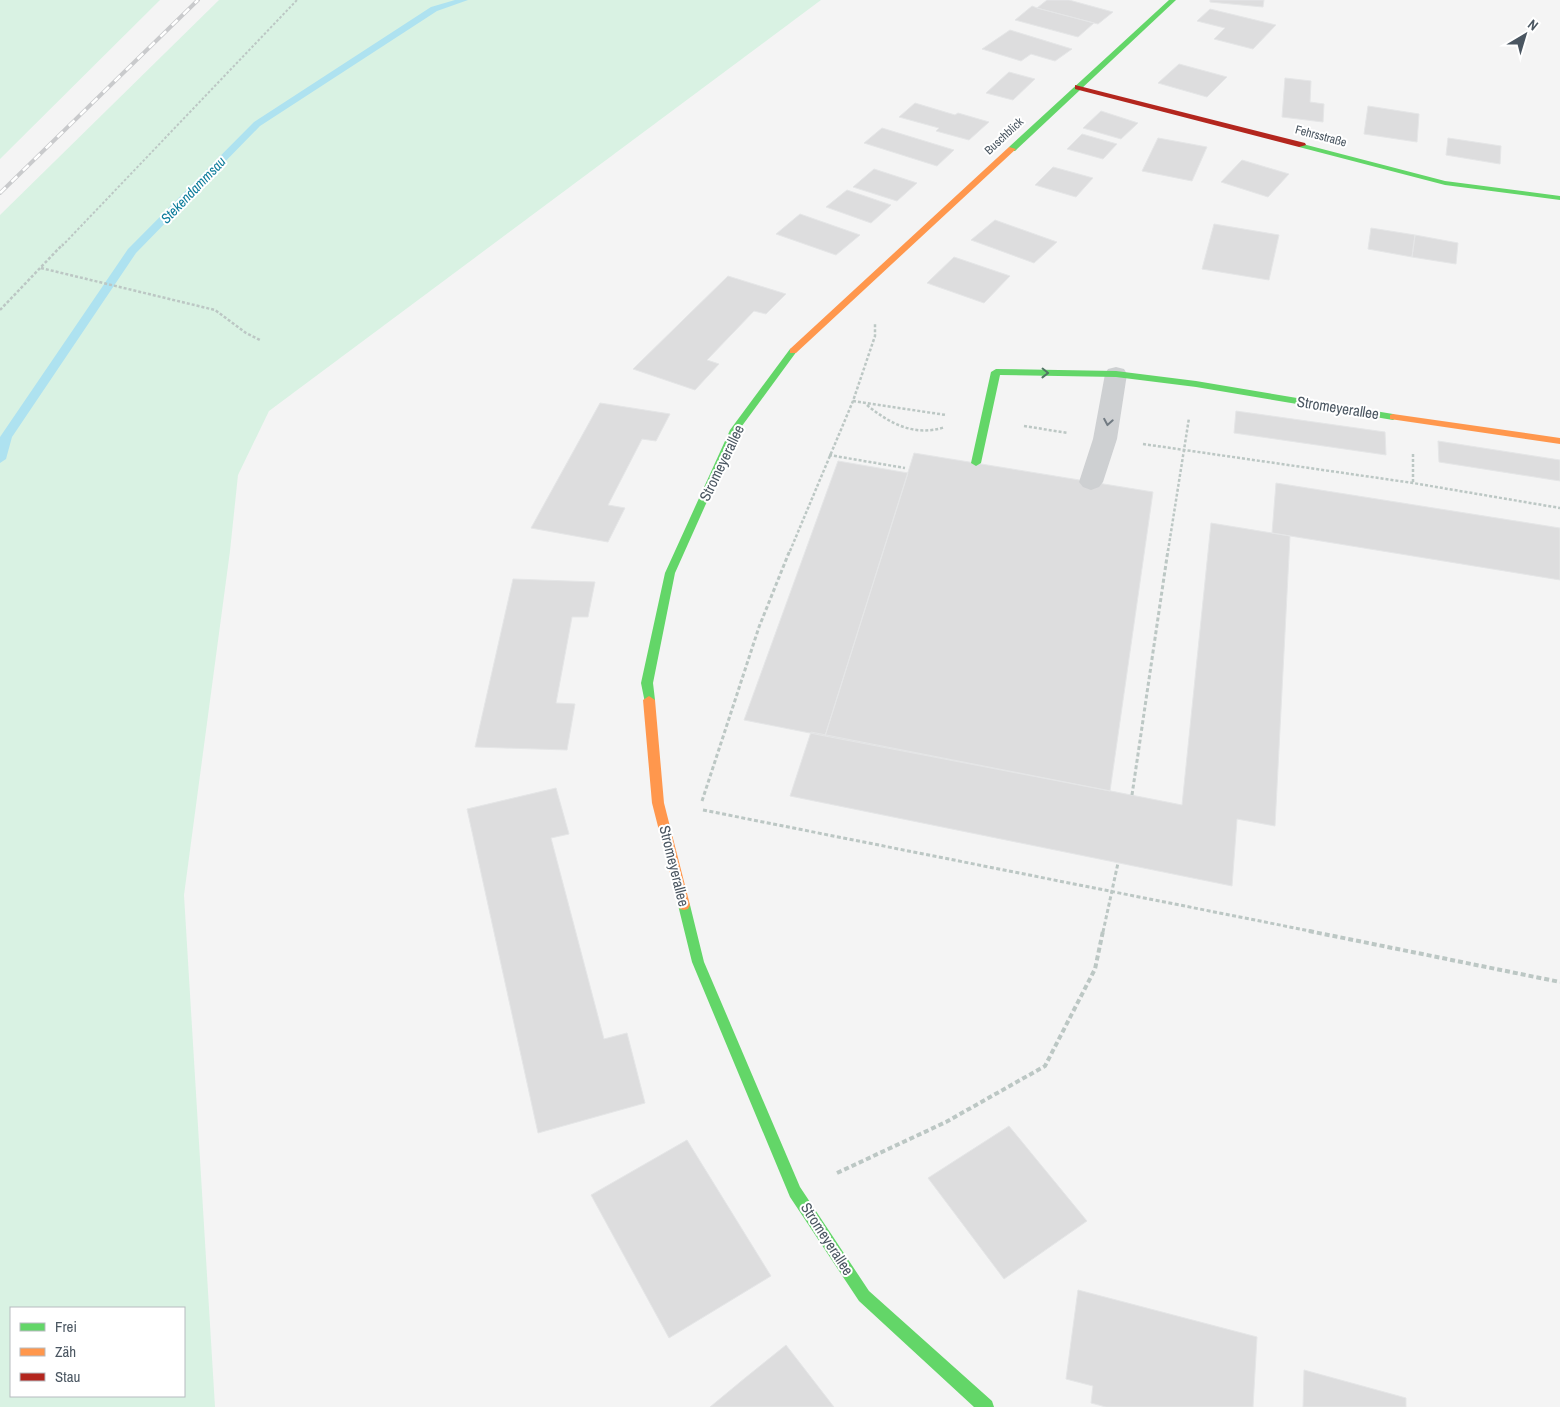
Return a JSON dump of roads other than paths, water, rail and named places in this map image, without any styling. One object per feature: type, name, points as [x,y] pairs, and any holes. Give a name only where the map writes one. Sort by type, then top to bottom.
[{"type":"street","name":"Buschblick","points":[[855,293],[1173,0]]},
{"type":"street","name":"Fehrsstraße","points":[[1078,87],[1445,183],[1560,198]]},
{"type":"street","name":"Stromeyerallee","points":[[855,293],[796,347],[735,430],[670,573],[647,683],[658,803],[698,962],[795,1192],[864,1296],[986,1407]]},
{"type":"street","name":"Stromeyerallee","points":[[976,463],[996,372],[1116,374],[1196,384],[1413,420],[1560,441]]},
{"type":"street","points":[[1091,482],[1104,439],[1116,374]]},
{"type":"waterway","name":"Stekendammsau","points":[[0,459],[6,437],[132,251],[257,124],[434,9],[464,0]]},
{"type":"railway","points":[[0,193],[198,0]]}]
